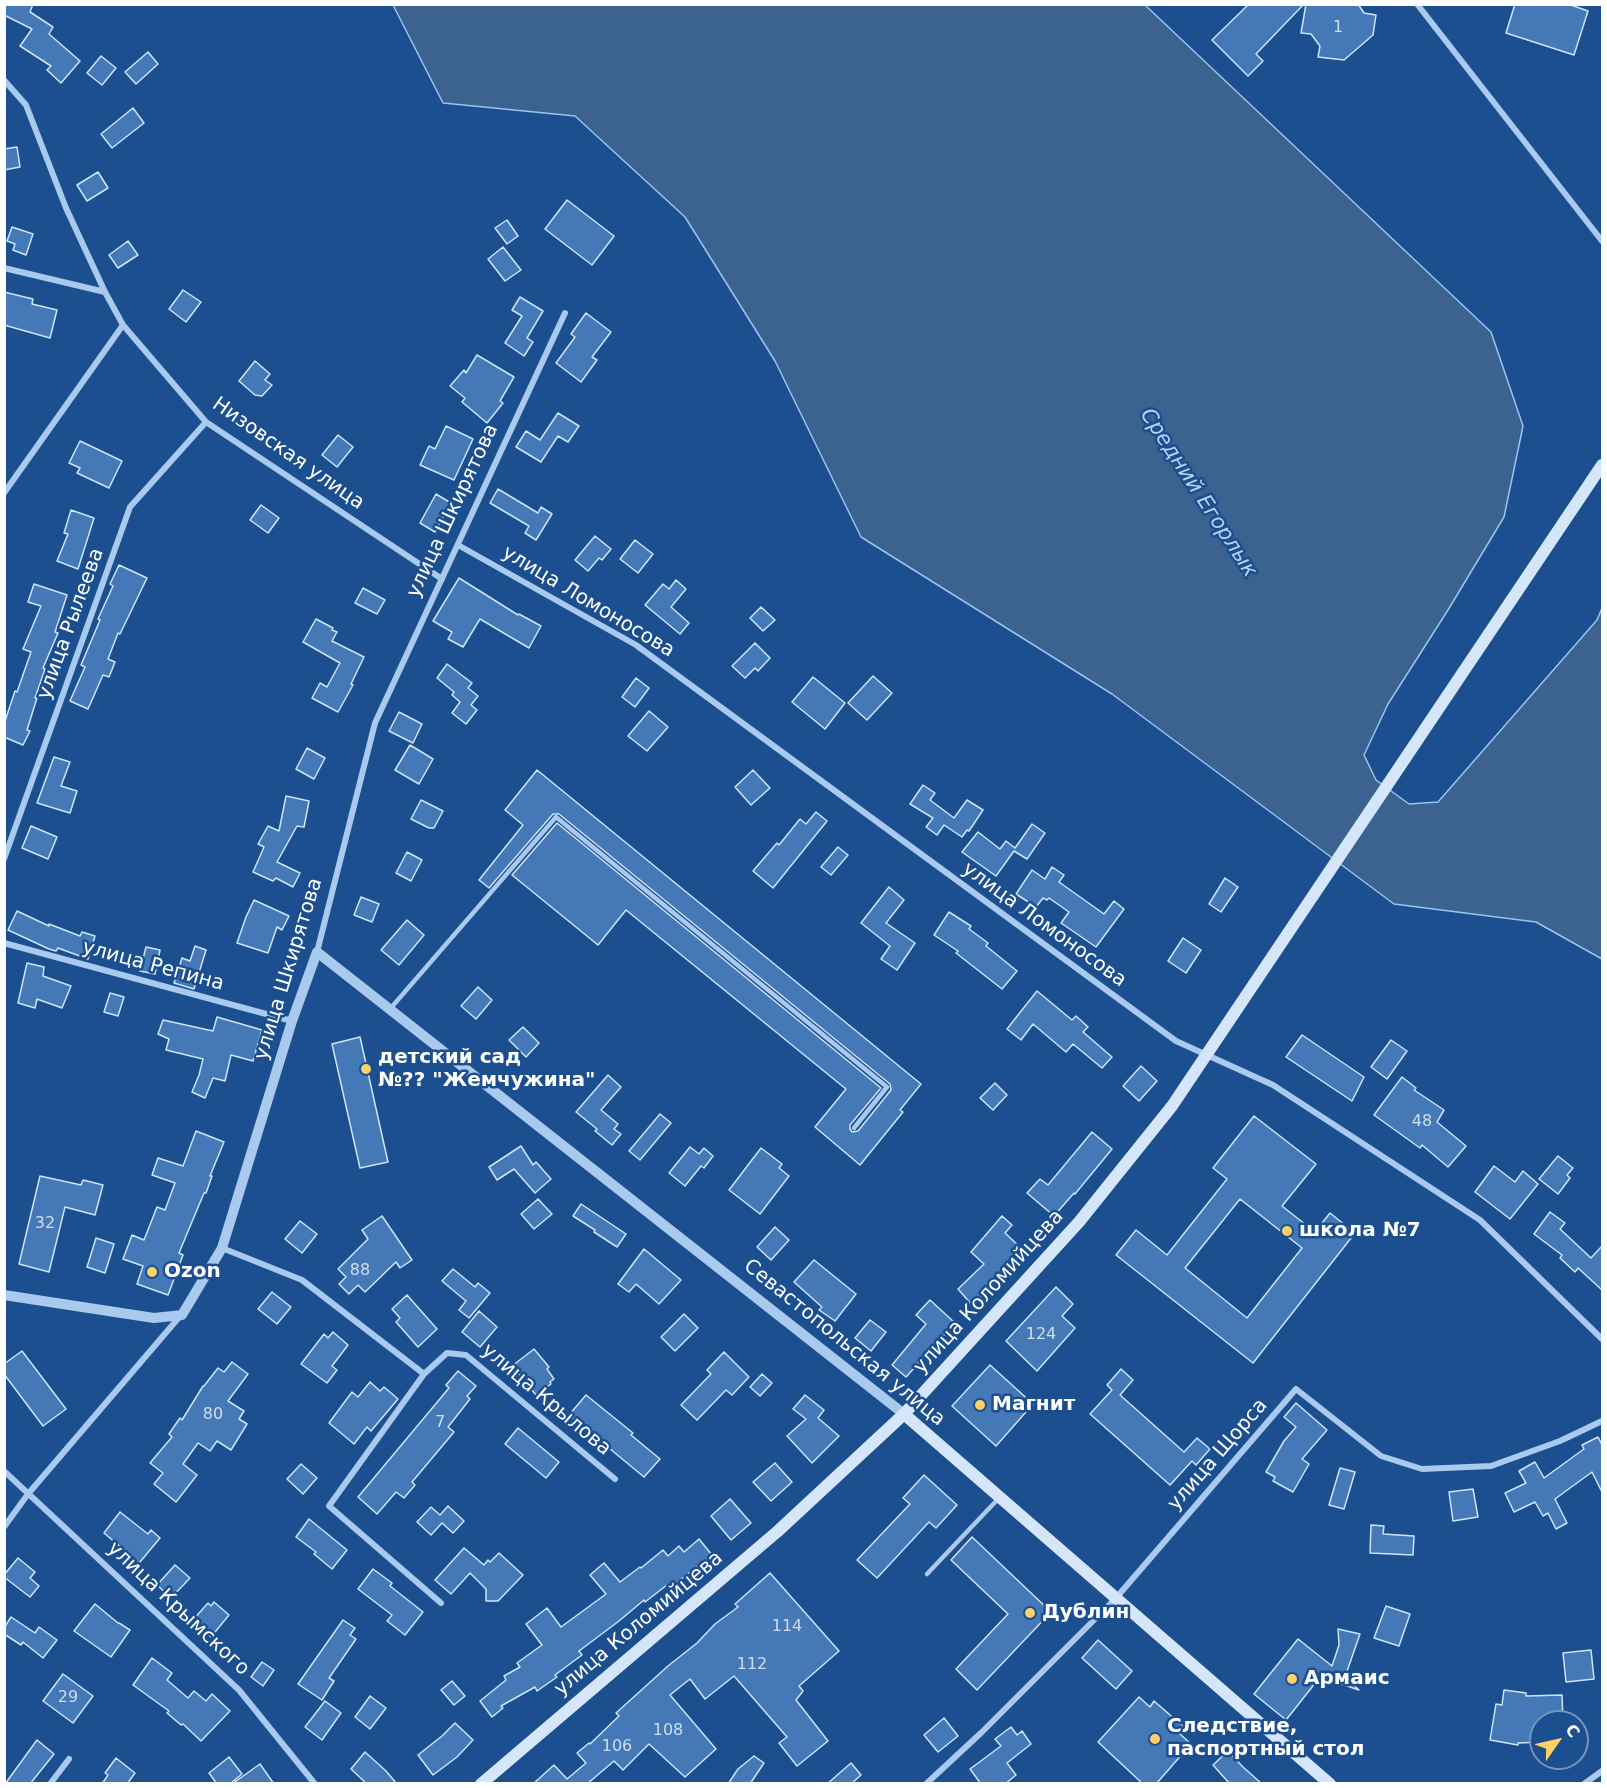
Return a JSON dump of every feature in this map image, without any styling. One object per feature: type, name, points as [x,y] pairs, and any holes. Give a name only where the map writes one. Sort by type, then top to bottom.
[{"type":"main road","name":"улица Коломийцева","points":[[482,1784],[778,1531],[904,1414],[1079,1222],[1172,1106],[1602,465]]},
{"type":"main road","name":"Севастопольская улица","points":[[904,1414],[1330,1784]]},
{"type":"street","points":[[1417,4],[1602,241]]},
{"type":"street","name":"Низовская улица","points":[[4,80],[26,105],[66,208],[123,325],[206,422],[442,579]]},
{"type":"street","points":[[4,268],[105,292]]},
{"type":"street","name":"улица Шкирятова","points":[[4,1527],[28,1494],[182,1315],[222,1248],[292,1021],[317,952],[375,723],[565,313]]},
{"type":"street","points":[[4,493],[123,325]]},
{"type":"street","name":"улица Рылеева","points":[[4,859],[130,507],[206,422]]},
{"type":"street","name":"улица Ломоносова","points":[[458,545],[636,645],[1176,1041],[1273,1085],[1480,1220],[1602,1339]]},
{"type":"street","name":"улица Репина","points":[[4,943],[292,1021]]},
{"type":"street","name":"Севастопольская улица","points":[[317,952],[904,1414]]},
{"type":"street","points":[[222,1248],[302,1280],[424,1374]]},
{"type":"street","points":[[4,1295],[154,1318],[182,1315]]},
{"type":"street","name":"улица Крылова","points":[[441,1603],[328,1506],[424,1374],[447,1353],[466,1355],[615,1479]]},
{"type":"street","name":"улица Щорса","points":[[926,1784],[982,1732],[1116,1598],[1296,1389],[1381,1456],[1422,1468],[1491,1466],[1560,1441],[1602,1421]]},
{"type":"street","name":"улица Крымского","points":[[4,1471],[239,1690],[315,1784]]},
{"type":"street","points":[[50,1784],[69,1759]]},
{"type":"street","points":[[1584,1784],[1602,1771]]},
{"type":"lane","points":[[390,1010],[556,817],[887,1087],[854,1128]]},
{"type":"lane","points":[[927,1574],[1000,1497]]},
{"type":"water","name":"Средний Егорлык","points":[[393,5],[1145,5],[1491,332],[1523,426],[1504,517],[1388,704],[1364,755],[1376,780],[1409,804],[1438,802],[1597,620],[1602,608],[1602,959],[1536,922],[1394,904],[1112,694],[861,537],[775,361],[685,217],[575,116],[443,103]]},
{"type":"building","points":[[4,4],[33,4],[30,12],[53,27],[49,34],[80,61],[61,83],[47,70],[51,66],[20,46],[32,29],[4,15]]},
{"type":"building","points":[[1249,4],[1304,4],[1256,54],[1263,61],[1248,76],[1212,40]]},
{"type":"building","points":[[1306,4],[1358,4],[1364,13],[1376,15],[1373,35],[1344,60],[1318,57],[1320,46],[1311,34],[1301,33]]},
{"type":"building","points":[[1515,4],[1568,4],[1588,11],[1574,55],[1506,33]]},
{"type":"building","points":[[148,52],[158,64],[136,84],[125,72]]},
{"type":"building","points":[[101,56],[116,68],[102,85],[87,73]]},
{"type":"building","points":[[133,108],[144,123],[112,148],[101,134]]},
{"type":"building","points":[[17,147],[20,167],[4,170],[4,149]]},
{"type":"building","points":[[98,172],[108,188],[87,201],[77,185]]},
{"type":"building","points":[[567,200],[614,236],[592,265],[545,229]]},
{"type":"building","points":[[507,220],[518,236],[507,244],[495,228]]},
{"type":"building","points":[[12,227],[33,234],[26,255],[13,250],[15,244],[7,241]]},
{"type":"building","points":[[128,241],[138,255],[118,268],[109,255]]},
{"type":"building","points":[[503,247],[521,270],[505,281],[488,259]]},
{"type":"building","points":[[183,290],[201,302],[186,322],[169,309]]},
{"type":"building","points":[[4,292],[33,299],[32,304],[57,310],[50,338],[4,325]]},
{"type":"building","points":[[520,297],[543,311],[527,338],[533,342],[524,356],[505,343],[522,316],[512,310]]},
{"type":"building","points":[[586,313],[611,332],[592,357],[597,360],[581,382],[556,363],[575,337],[571,334]]},
{"type":"building","points":[[477,355],[514,377],[500,401],[503,403],[487,423],[462,402],[465,398],[450,386],[464,370],[466,373]]},
{"type":"building","points":[[255,361],[270,374],[265,380],[272,385],[262,396],[255,395],[239,381]]},
{"type":"building","points":[[558,413],[579,426],[568,442],[558,436],[541,462],[516,447],[526,431],[540,440]]},
{"type":"building","points":[[446,426],[473,439],[454,480],[420,465],[429,446],[435,449]]},
{"type":"building","points":[[338,435],[353,447],[337,467],[322,455]]},
{"type":"building","points":[[80,441],[122,461],[109,488],[77,473],[80,468],[69,463]]},
{"type":"building","points":[[498,489],[538,513],[541,507],[552,514],[536,540],[525,533],[529,526],[490,503]]},
{"type":"building","points":[[436,494],[451,503],[435,532],[420,523]]},
{"type":"building","points":[[261,505],[279,518],[268,533],[250,520]]},
{"type":"building","points":[[71,510],[94,518],[78,569],[57,561],[68,534],[64,533]]},
{"type":"building","points":[[595,536],[611,549],[588,571],[575,560]]},
{"type":"building","points":[[635,540],[653,554],[638,573],[620,559]]},
{"type":"building","points":[[119,565],[147,578],[120,634],[118,633],[108,659],[115,662],[109,677],[103,675],[88,709],[70,701],[85,667],[81,665],[113,586],[110,584]]},
{"type":"building","points":[[459,578],[518,615],[541,626],[529,648],[480,619],[463,647],[448,639],[452,632],[433,621]]},
{"type":"building","points":[[676,580],[686,589],[671,607],[689,623],[680,634],[645,605],[663,584],[669,589]]},
{"type":"building","points":[[34,584],[67,595],[55,632],[58,633],[43,668],[45,669],[27,730],[30,731],[23,745],[4,737],[4,724],[31,652],[23,649],[41,606],[28,602]]},
{"type":"building","points":[[363,588],[385,600],[377,614],[355,603]]},
{"type":"building","points":[[761,607],[775,620],[763,631],[750,618]]},
{"type":"building","points":[[316,619],[337,632],[332,641],[364,657],[351,684],[353,685],[338,712],[312,698],[320,683],[327,687],[340,663],[303,642]]},
{"type":"building","points":[[755,643],[770,658],[758,671],[755,668],[745,678],[732,666]]},
{"type":"building","points":[[447,664],[472,683],[468,688],[478,696],[471,705],[477,710],[466,724],[452,713],[460,702],[452,695],[454,692],[437,678]]},
{"type":"building","points":[[873,676],[892,693],[867,720],[848,703]]},
{"type":"building","points":[[813,677],[845,703],[825,729],[792,702]]},
{"type":"building","points":[[636,678],[649,688],[635,707],[622,697]]},
{"type":"building","points":[[649,711],[668,727],[647,751],[628,736]]},
{"type":"building","points":[[399,712],[422,724],[413,743],[389,731]]},
{"type":"building","points":[[410,745],[433,759],[419,784],[395,770]]},
{"type":"building","points":[[307,748],[325,758],[314,779],[296,769]]},
{"type":"building","points":[[54,757],[70,762],[61,786],[77,791],[70,813],[37,803]]},
{"type":"building","points":[[537,770],[921,1084],[900,1110],[903,1112],[860,1165],[815,1127],[846,1089],[626,910],[598,945],[512,875],[557,823],[881,1088],[850,1125],[852,1132],[858,1131],[891,1090],[890,1084],[559,814],[553,814],[489,888],[479,880],[523,825],[505,810]]},
{"type":"building","points":[[753,770],[770,788],[751,805],[735,787]]},
{"type":"building","points":[[923,785],[935,793],[930,800],[954,818],[967,800],[983,810],[969,831],[967,830],[962,837],[944,825],[937,835],[926,827],[933,818],[910,804]]},
{"type":"building","points":[[286,796],[309,801],[304,827],[297,826],[277,862],[300,873],[293,887],[276,878],[273,881],[253,872],[264,847],[258,844],[268,826],[279,831]]},
{"type":"building","points":[[421,800],[443,811],[434,828],[429,828],[411,819]]},
{"type":"building","points":[[816,812],[827,821],[773,888],[753,871],[777,843],[779,845],[800,819],[806,824]]},
{"type":"building","points":[[1032,824],[1045,833],[1027,859],[1014,851],[996,876],[962,852],[978,832],[1000,849],[1006,841],[1015,848]]},
{"type":"building","points":[[31,826],[57,837],[48,859],[22,848]]},
{"type":"building","points":[[838,847],[848,855],[831,875],[821,867]]},
{"type":"building","points":[[407,852],[422,860],[411,881],[396,873]]},
{"type":"building","points":[[1052,867],[1064,875],[1059,882],[1104,914],[1114,901],[1124,909],[1096,947],[1061,923],[1069,912],[1049,898],[1047,900],[1043,898],[1036,907],[1016,894],[1032,870],[1045,879]]},
{"type":"building","points":[[1225,878],[1238,887],[1221,912],[1209,904]]},
{"type":"building","points":[[889,887],[904,900],[886,923],[915,943],[897,970],[881,959],[890,946],[861,923]]},
{"type":"building","points":[[361,897],[379,904],[372,922],[354,915]]},
{"type":"building","points":[[254,900],[289,916],[282,930],[277,927],[268,953],[237,943]]},
{"type":"building","points":[[17,911],[49,926],[49,924],[80,936],[82,932],[95,936],[88,959],[58,948],[56,951],[49,949],[8,930]]},
{"type":"building","points":[[949,912],[971,926],[969,929],[988,943],[986,946],[1017,971],[1002,989],[956,953],[958,951],[934,935]]},
{"type":"building","points":[[407,920],[424,935],[399,965],[381,950]]},
{"type":"building","points":[[1183,938],[1201,950],[1186,973],[1168,961]]},
{"type":"building","points":[[195,946],[206,950],[194,989],[174,983],[182,958],[190,961]]},
{"type":"building","points":[[146,947],[160,950],[155,974],[140,971]]},
{"type":"building","points":[[27,963],[44,967],[43,976],[71,986],[62,1008],[37,999],[35,1008],[18,1003]]},
{"type":"building","points":[[478,987],[492,1000],[476,1019],[461,1006]]},
{"type":"building","points":[[1037,991],[1072,1020],[1076,1016],[1088,1027],[1083,1032],[1112,1057],[1102,1068],[1073,1044],[1066,1052],[1033,1024],[1021,1040],[1007,1029]]},
{"type":"building","points":[[110,993],[124,997],[118,1016],[104,1012]]},
{"type":"building","points":[[217,1017],[262,1030],[253,1061],[231,1055],[225,1081],[213,1078],[205,1098],[192,1092],[203,1059],[166,1050],[169,1039],[158,1034],[163,1020],[213,1031]]},
{"type":"building","points":[[523,1027],[539,1043],[526,1057],[509,1040]]},
{"type":"building","points":[[1302,1035],[1364,1077],[1352,1101],[1286,1057]]},
{"type":"building","points":[[360,1037],[388,1162],[360,1168],[332,1044]]},
{"type":"building","points":[[1391,1040],[1407,1051],[1387,1079],[1371,1067]]},
{"type":"building","points":[[1141,1066],[1157,1081],[1139,1101],[1123,1086]]},
{"type":"building","points":[[608,1075],[621,1087],[601,1110],[618,1124],[614,1129],[621,1134],[612,1145],[576,1112]]},
{"type":"building","points":[[1402,1077],[1416,1088],[1414,1090],[1444,1110],[1437,1122],[1466,1146],[1448,1167],[1422,1145],[1420,1148],[1374,1115]]},
{"type":"building","points":[[995,1083],[1007,1095],[993,1110],[980,1098]]},
{"type":"building","points":[[660,1114],[671,1123],[640,1160],[629,1151]]},
{"type":"building","points":[[1254,1116],[1316,1164],[1282,1206],[1315,1232],[1330,1213],[1355,1233],[1253,1363],[1116,1255],[1136,1230],[1167,1255],[1227,1179],[1213,1168]],"holes":[[[1240,1199],[1302,1248],[1247,1318],[1185,1268]]]},
{"type":"building","points":[[196,1131],[224,1142],[210,1176],[212,1176],[206,1193],[204,1193],[179,1253],[183,1255],[168,1295],[137,1284],[143,1266],[123,1259],[132,1235],[144,1240],[157,1207],[165,1210],[175,1183],[152,1175],[158,1158],[183,1166]]},
{"type":"building","points":[[1092,1132],[1112,1149],[1054,1216],[1027,1193],[1040,1179],[1048,1185]]},
{"type":"building","points":[[521,1146],[533,1165],[536,1162],[551,1179],[535,1193],[514,1169],[497,1180],[489,1167]]},
{"type":"building","points":[[690,1147],[699,1154],[704,1148],[713,1156],[704,1168],[701,1166],[685,1186],[669,1173]]},
{"type":"building","points":[[761,1148],[782,1164],[779,1168],[789,1176],[760,1214],[729,1190]]},
{"type":"building","points":[[1558,1156],[1573,1168],[1567,1175],[1570,1178],[1558,1194],[1539,1179]]},
{"type":"building","points":[[1494,1166],[1515,1182],[1523,1171],[1538,1184],[1510,1219],[1475,1192]]},
{"type":"building","points":[[40,1176],[81,1185],[83,1180],[103,1185],[95,1215],[65,1207],[49,1272],[19,1264]]},
{"type":"building","points":[[538,1199],[552,1214],[534,1229],[521,1214]]},
{"type":"building","points":[[581,1204],[626,1234],[617,1247],[573,1216]]},
{"type":"building","points":[[1550,1212],[1565,1223],[1560,1229],[1591,1258],[1602,1246],[1602,1290],[1578,1268],[1575,1272],[1560,1258],[1562,1255],[1534,1234]]},
{"type":"building","points":[[382,1216],[412,1260],[400,1268],[396,1262],[365,1292],[358,1285],[349,1294],[339,1284],[346,1277],[338,1269],[368,1239],[362,1230]]},
{"type":"building","points":[[1002,1216],[1012,1225],[1005,1233],[1022,1249],[972,1305],[958,1289],[984,1264],[971,1252]]},
{"type":"building","points":[[300,1221],[317,1234],[302,1253],[285,1239]]},
{"type":"building","points":[[775,1227],[789,1240],[771,1260],[757,1247]]},
{"type":"building","points":[[96,1238],[114,1244],[105,1273],[87,1267]]},
{"type":"building","points":[[644,1249],[681,1280],[659,1304],[636,1284],[629,1292],[618,1284]]},
{"type":"building","points":[[814,1260],[856,1294],[835,1321],[819,1310],[822,1307],[794,1282]]},
{"type":"building","points":[[453,1269],[475,1287],[478,1283],[490,1293],[469,1318],[459,1310],[466,1301],[442,1281]]},
{"type":"building","points":[[1056,1287],[1073,1304],[1062,1316],[1075,1328],[1037,1371],[1006,1341]]},
{"type":"building","points":[[272,1292],[291,1307],[277,1324],[258,1309]]},
{"type":"building","points":[[407,1295],[437,1329],[418,1347],[396,1322],[400,1318],[392,1309]]},
{"type":"building","points":[[930,1300],[955,1323],[906,1377],[892,1365],[926,1324],[916,1315]]},
{"type":"building","points":[[479,1311],[497,1327],[480,1347],[462,1332]]},
{"type":"building","points":[[684,1314],[698,1328],[675,1351],[661,1337]]},
{"type":"building","points":[[870,1320],[886,1332],[871,1351],[855,1338]]},
{"type":"building","points":[[333,1332],[348,1345],[332,1366],[337,1370],[327,1383],[301,1364],[324,1334],[328,1338]]},
{"type":"building","points":[[534,1349],[549,1367],[547,1369],[554,1379],[536,1395],[512,1366]]},
{"type":"building","points":[[22,1351],[66,1409],[43,1426],[4,1374],[4,1364]]},
{"type":"building","points":[[724,1352],[749,1377],[732,1395],[726,1390],[697,1420],[681,1405],[711,1374],[707,1370]]},
{"type":"building","points":[[232,1362],[248,1374],[228,1401],[244,1411],[239,1419],[247,1424],[231,1450],[217,1441],[210,1451],[198,1443],[183,1464],[197,1475],[176,1502],[154,1484],[163,1473],[150,1463],[172,1437],[169,1434],[180,1418],[182,1420],[203,1386],[218,1368],[224,1372]]},
{"type":"building","points":[[990,1365],[1033,1404],[996,1446],[952,1406]]},
{"type":"building","points":[[1121,1369],[1133,1380],[1120,1395],[1184,1452],[1197,1438],[1210,1449],[1196,1465],[1192,1461],[1170,1485],[1090,1414],[1112,1390],[1107,1385]]},
{"type":"building","points":[[458,1371],[476,1386],[467,1396],[470,1399],[448,1427],[454,1432],[412,1482],[415,1485],[404,1498],[396,1492],[377,1514],[358,1497],[449,1388],[446,1385]]},
{"type":"building","points":[[762,1374],[772,1383],[760,1396],[750,1387]]},
{"type":"building","points":[[370,1382],[380,1391],[384,1387],[398,1399],[371,1431],[367,1427],[354,1444],[329,1423],[352,1392],[358,1397]]},
{"type":"building","points":[[586,1395],[633,1433],[631,1435],[660,1459],[644,1477],[569,1415]]},
{"type":"building","points":[[805,1395],[824,1410],[818,1418],[839,1436],[812,1463],[787,1436],[806,1419],[793,1409]]},
{"type":"building","points":[[1296,1403],[1327,1430],[1302,1459],[1309,1464],[1293,1492],[1273,1481],[1275,1477],[1266,1472],[1284,1441],[1296,1427],[1284,1417]]},
{"type":"building","points":[[518,1428],[559,1462],[546,1478],[505,1444]]},
{"type":"building","points":[[1598,1437],[1602,1445],[1602,1492],[1592,1472],[1555,1499],[1567,1523],[1556,1529],[1548,1513],[1543,1516],[1535,1502],[1514,1512],[1505,1493],[1526,1483],[1519,1471],[1535,1462],[1544,1478],[1584,1449],[1582,1445]]},
{"type":"building","points":[[775,1463],[792,1482],[771,1501],[753,1482]]},
{"type":"building","points":[[301,1464],[317,1478],[303,1494],[287,1479]]},
{"type":"building","points":[[1340,1468],[1355,1472],[1344,1509],[1329,1505]]},
{"type":"building","points":[[924,1475],[957,1505],[936,1528],[929,1522],[877,1578],[857,1560],[910,1504],[903,1498]]},
{"type":"building","points":[[1473,1489],[1478,1517],[1453,1521],[1449,1492]]},
{"type":"building","points":[[730,1499],[751,1523],[731,1540],[711,1516]]},
{"type":"building","points":[[448,1506],[464,1521],[453,1533],[442,1523],[431,1535],[417,1522],[431,1507],[440,1515]]},
{"type":"building","points":[[120,1512],[148,1534],[151,1530],[160,1538],[135,1568],[126,1560],[130,1555],[104,1533]]},
{"type":"building","points":[[309,1519],[347,1550],[332,1569],[314,1554],[316,1552],[296,1537]]},
{"type":"building","points":[[1371,1525],[1384,1526],[1383,1534],[1414,1536],[1413,1555],[1370,1553]]},
{"type":"building","points":[[972,1537],[1051,1612],[977,1690],[956,1669],[1008,1614],[951,1560]]},
{"type":"building","points":[[699,1539],[712,1555],[670,1588],[667,1585],[645,1602],[644,1600],[579,1651],[582,1655],[555,1675],[557,1677],[537,1691],[535,1687],[501,1706],[503,1708],[492,1717],[480,1701],[506,1680],[504,1676],[520,1667],[517,1663],[542,1645],[526,1624],[547,1608],[561,1627],[606,1594],[590,1575],[604,1563],[620,1582],[663,1550],[668,1556],[679,1546],[684,1552]]},
{"type":"building","points":[[464,1548],[484,1565],[499,1553],[523,1575],[498,1601],[486,1601],[486,1589],[470,1573],[451,1594],[435,1580]]},
{"type":"building","points":[[18,1558],[35,1572],[30,1578],[39,1586],[30,1597],[4,1577]]},
{"type":"building","points":[[175,1565],[190,1578],[171,1598],[157,1585]]},
{"type":"building","points":[[373,1569],[392,1583],[390,1586],[423,1612],[405,1635],[387,1621],[392,1615],[358,1589]]},
{"type":"building","points":[[770,1573],[839,1651],[799,1686],[803,1691],[796,1700],[828,1741],[797,1766],[779,1743],[787,1737],[734,1676],[705,1699],[690,1679],[670,1695],[716,1749],[685,1777],[649,1744],[623,1770],[614,1761],[587,1784],[533,1784],[554,1765],[567,1779],[586,1763],[577,1753],[590,1744],[619,1716],[616,1713],[697,1643],[715,1624],[738,1607],[735,1604]]},
{"type":"building","points":[[214,1602],[229,1615],[211,1637],[192,1621],[208,1603],[211,1606]]},
{"type":"building","points":[[95,1604],[130,1630],[111,1657],[74,1631]]},
{"type":"building","points":[[1386,1606],[1410,1614],[1399,1646],[1374,1638]]},
{"type":"building","points":[[11,1617],[35,1633],[39,1627],[57,1640],[43,1658],[23,1642],[21,1645],[4,1634],[4,1628]]},
{"type":"building","points":[[343,1620],[355,1628],[350,1635],[356,1639],[329,1678],[334,1681],[322,1700],[298,1684]]},
{"type":"building","name":"Армаис","points":[[1338,1629],[1360,1634],[1345,1677],[1359,1690],[1320,1677],[1286,1720],[1254,1694],[1298,1639],[1332,1666],[1339,1645]]},
{"type":"building","points":[[1098,1640],[1132,1671],[1116,1689],[1082,1658]]},
{"type":"building","points":[[1591,1650],[1594,1679],[1566,1682],[1563,1653]]},
{"type":"building","points":[[152,1658],[172,1673],[167,1680],[188,1698],[194,1691],[206,1701],[212,1694],[230,1711],[201,1741],[167,1713],[169,1711],[133,1685]]},
{"type":"building","points":[[262,1662],[274,1670],[263,1686],[251,1677]]},
{"type":"building","points":[[63,1674],[93,1696],[73,1723],[43,1701]]},
{"type":"building","points":[[452,1681],[465,1696],[454,1705],[441,1690]]},
{"type":"building","points":[[1504,1690],[1526,1693],[1526,1696],[1562,1695],[1563,1710],[1529,1710],[1529,1743],[1518,1743],[1518,1745],[1490,1740],[1496,1704],[1502,1705]]},
{"type":"building","points":[[370,1696],[386,1708],[370,1729],[355,1717]]},
{"type":"building","points":[[1139,1697],[1150,1707],[1154,1701],[1185,1728],[1180,1734],[1191,1744],[1156,1784],[1143,1784],[1098,1742]]},
{"type":"building","points":[[325,1701],[341,1713],[322,1740],[305,1727]]},
{"type":"building","points":[[944,1718],[958,1736],[938,1752],[924,1735]]},
{"type":"building","points":[[455,1723],[473,1740],[457,1757],[433,1775],[418,1755]]},
{"type":"building","points":[[1011,1727],[1017,1735],[1022,1731],[1031,1744],[1007,1763],[1016,1775],[1005,1784],[981,1784],[970,1769],[1001,1746],[995,1739]]},
{"type":"building","points":[[37,1740],[54,1754],[30,1784],[5,1784]]},
{"type":"building","points":[[1228,1751],[1262,1784],[1230,1784],[1213,1765]]},
{"type":"building","points":[[365,1752],[397,1784],[367,1784],[351,1769]]},
{"type":"building","points":[[754,1756],[764,1763],[750,1784],[728,1784],[738,1769]]},
{"type":"building","points":[[229,1757],[242,1774],[230,1784],[217,1784],[209,1773]]},
{"type":"building","points":[[116,1758],[135,1773],[127,1784],[102,1784],[108,1775],[105,1773]]},
{"type":"building","points":[[851,1763],[861,1775],[851,1784],[827,1784]]},
{"type":"building","points":[[260,1764],[274,1784],[232,1784]]},
{"type":"place","name":"детский сад №?? \"Жемчужина\"","points":[[366,1069]]},
{"type":"place","name":"школа №7","points":[[1287,1231]]},
{"type":"place","name":"Ozon","points":[[152,1272]]},
{"type":"place","name":"Магнит","points":[[980,1405]]},
{"type":"place","name":"Дублин","points":[[1030,1613]]},
{"type":"place","name":"Армаис","points":[[1292,1679]]},
{"type":"place","name":"Следствие, паспортный стол","points":[[1155,1739]]}]
